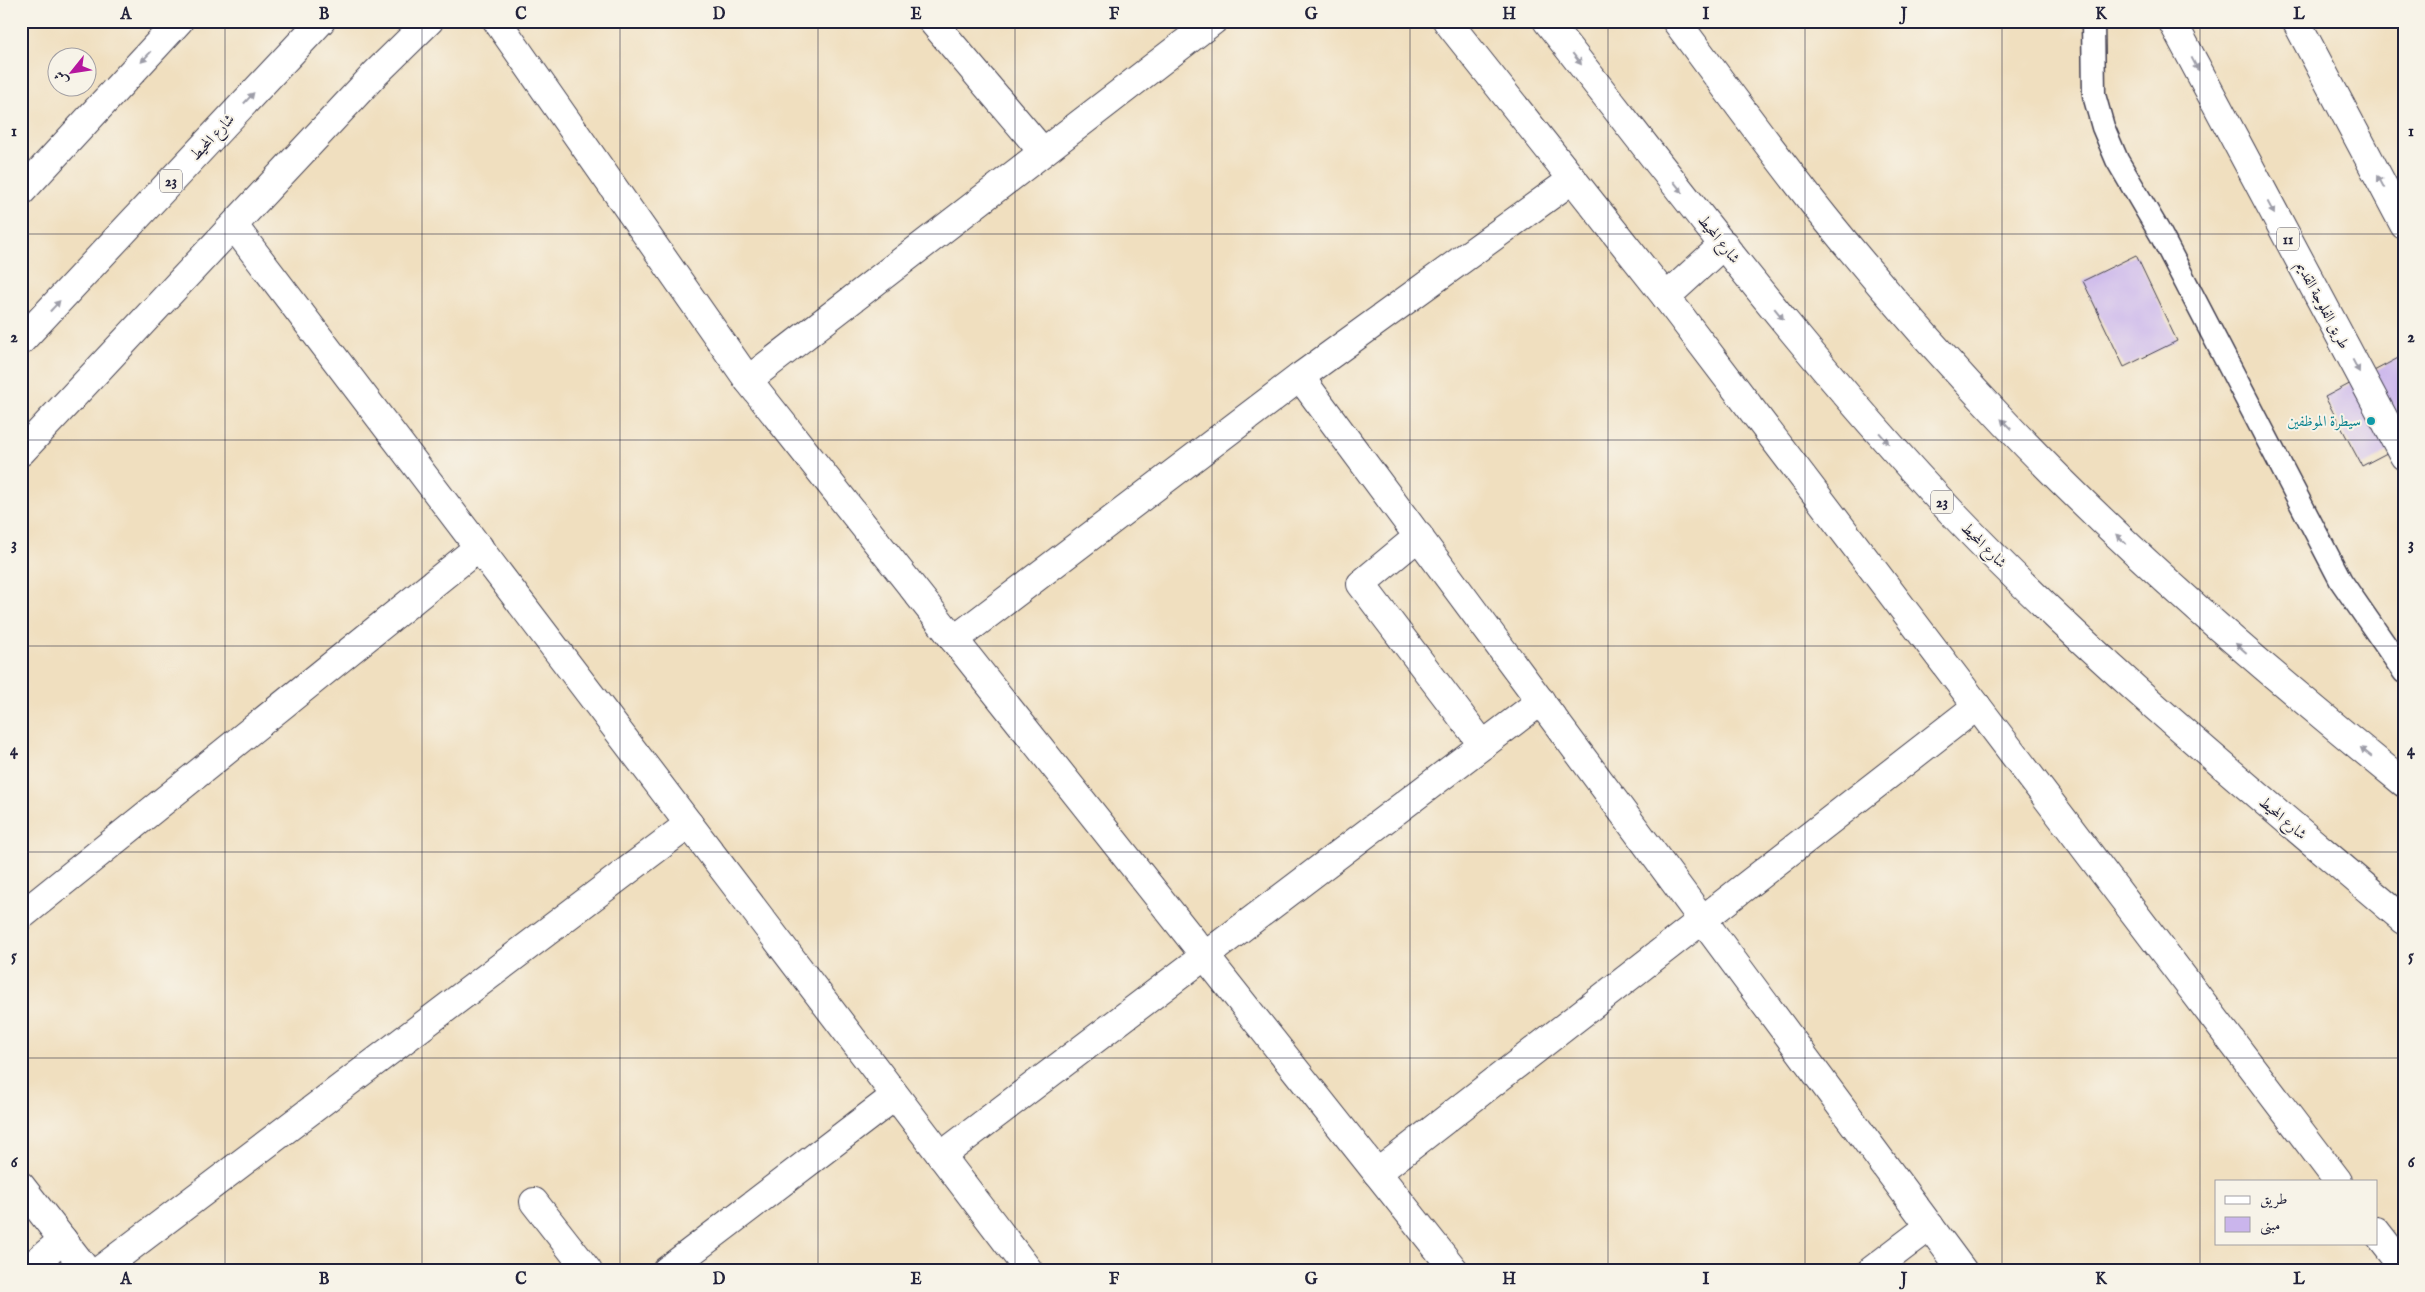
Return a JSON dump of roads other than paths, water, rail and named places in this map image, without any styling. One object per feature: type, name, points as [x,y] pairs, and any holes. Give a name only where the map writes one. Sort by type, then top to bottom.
[{"type":"main road","points":[[21,192],[179,21]]},
{"type":"main road","name":"شارع المحيط","points":[[21,341],[321,21]]},
{"type":"main road","points":[[21,452],[375,74],[429,21]]},
{"type":"main road","points":[[497,21],[748,380],[1455,1271]]},
{"type":"main road","points":[[932,21],[1043,152]]},
{"type":"main road","points":[[748,380],[1212,21]]},
{"type":"main road","points":[[1447,21],[1666,297],[2337,1180]]},
{"type":"main road","name":"شارع المحيط","points":[[1547,21],[1821,366],[1888,444],[2040,602],[2132,688],[2404,920]]},
{"type":"main road","points":[[1676,21],[1829,223],[1916,325],[2005,424],[2089,508],[2176,590],[2265,670],[2404,783]]},
{"type":"main road","name":"طريق الفلوجة القديم","points":[[2172,21],[2404,456]]},
{"type":"main road","points":[[2296,21],[2404,225]]},
{"type":"main road","points":[[954,640],[1300,377],[1573,179]]},
{"type":"main road","points":[[234,226],[1028,1271]]},
{"type":"main road","points":[[1666,297],[1724,244]]},
{"type":"main road","points":[[1300,377],[1963,1271]]},
{"type":"main road","points":[[1419,536],[1361,584],[1482,745]]},
{"type":"main road","points":[[21,916],[478,547]]},
{"type":"main road","points":[[941,1156],[1204,954],[1541,700]]},
{"type":"main road","points":[[1377,1173],[1977,706]]},
{"type":"main road","points":[[99,1271],[689,824]]},
{"type":"main road","points":[[666,1271],[895,1096]]},
{"type":"main road","points":[[21,1186],[87,1271]]},
{"type":"main road","points":[[534,1202],[588,1271]]},
{"type":"main road","points":[[1871,1271],[1930,1226]]},
{"type":"main road","points":[[2378,1234],[2404,1267]]},
{"type":"main road","points":[[25,1271],[63,1240]]},
{"type":"lane","points":[[2093,21],[2094,94],[2103,127],[2117,160],[2162,235],[2341,582],[2404,672]]},
{"type":"place","name":"سيطرة الموظفين","points":[[2371,421]]}]
